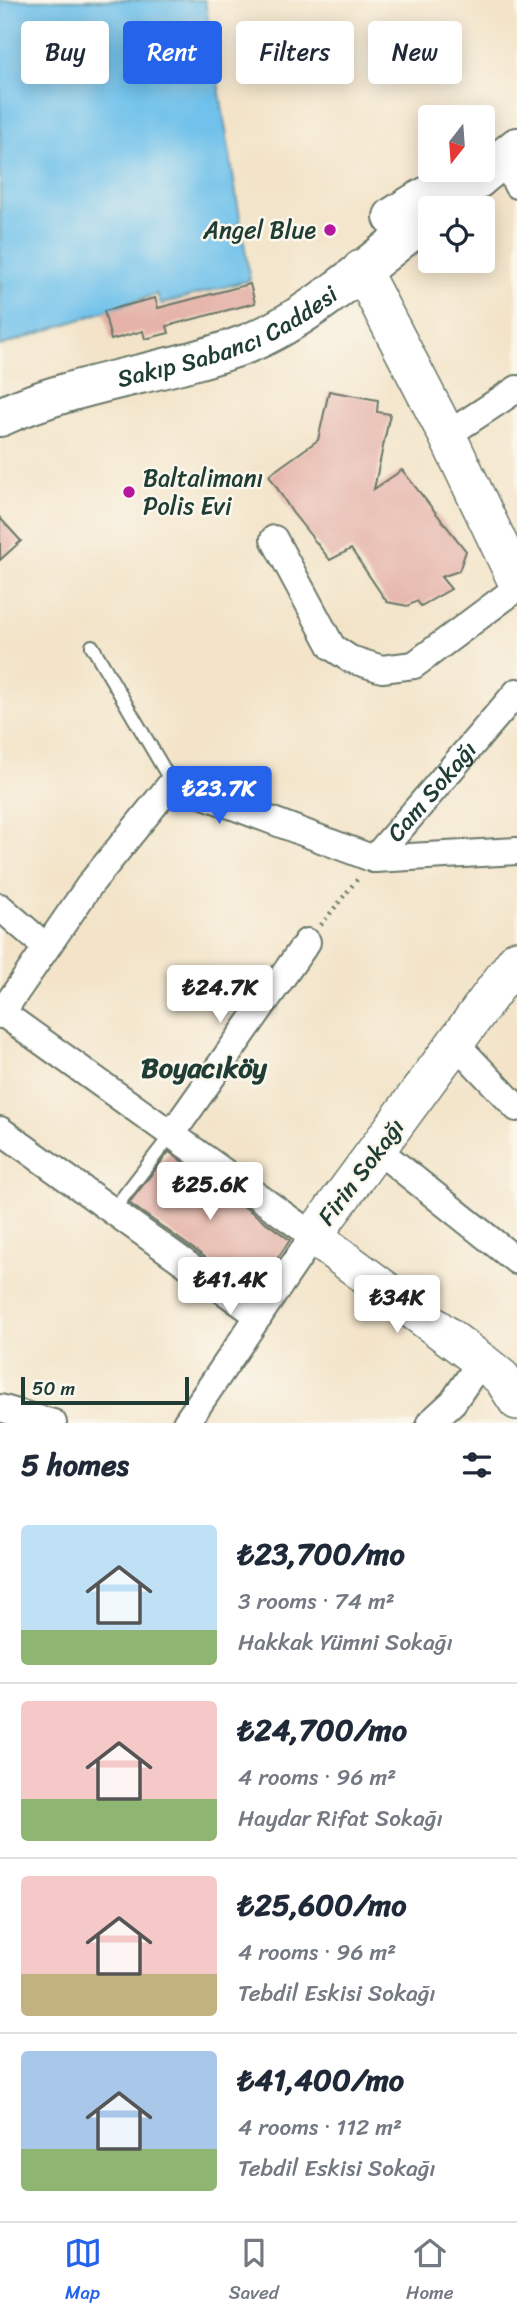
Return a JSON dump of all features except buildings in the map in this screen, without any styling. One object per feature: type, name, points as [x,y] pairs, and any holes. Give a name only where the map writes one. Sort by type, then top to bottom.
[{"type":"main road","points":[[459,196],[504,167]]},
{"type":"main road","points":[[360,269],[368,238],[376,229],[424,196],[504,167]]},
{"type":"main road","name":"Sakıp Sabancı Caddesi","points":[[0,417],[61,394],[248,343],[298,315],[418,224]]},
{"type":"street","points":[[360,269],[447,435],[517,582]]},
{"type":"street","points":[[447,435],[517,389]]},
{"type":"street","points":[[274,539],[332,647],[350,659],[382,669],[414,665],[517,589]]},
{"type":"street","name":"Cam Sokağı","points":[[374,859],[517,692]]},
{"type":"street","points":[[430,1423],[453,1402],[504,1376],[1,1014],[91,883],[172,783],[374,859],[517,851]]},
{"type":"street","points":[[0,907],[46,947]]},
{"type":"street","points":[[171,1135],[307,942]]},
{"type":"street","name":"Firin Sokağı","points":[[186,1423],[313,1236],[379,1150],[517,959]]},
{"type":"street","points":[[455,1044],[517,1108]]},
{"type":"street","points":[[0,1130],[259,1316]]},
{"type":"street","points":[[379,1150],[517,1261]]},
{"type":"street","points":[[0,1408],[53,1423]]},
{"type":"lane","points":[[92,646],[172,783]]},
{"type":"lane","points":[[113,1210],[171,1135]]},
{"type":"path","points":[[307,942],[374,859]]},
{"type":"water","points":[[0,0],[205,0],[208,21],[123,21],[123,84],[218,84],[250,280],[161,304],[157,294],[0,346]]},
{"type":"place","name":"Angel Blue","points":[[330,230]]},
{"type":"place","name":"Baltalimanı Polis Evi","points":[[129,492]]},
{"type":"district","name":"Boyacıköy","points":[[204,1067]]}]
